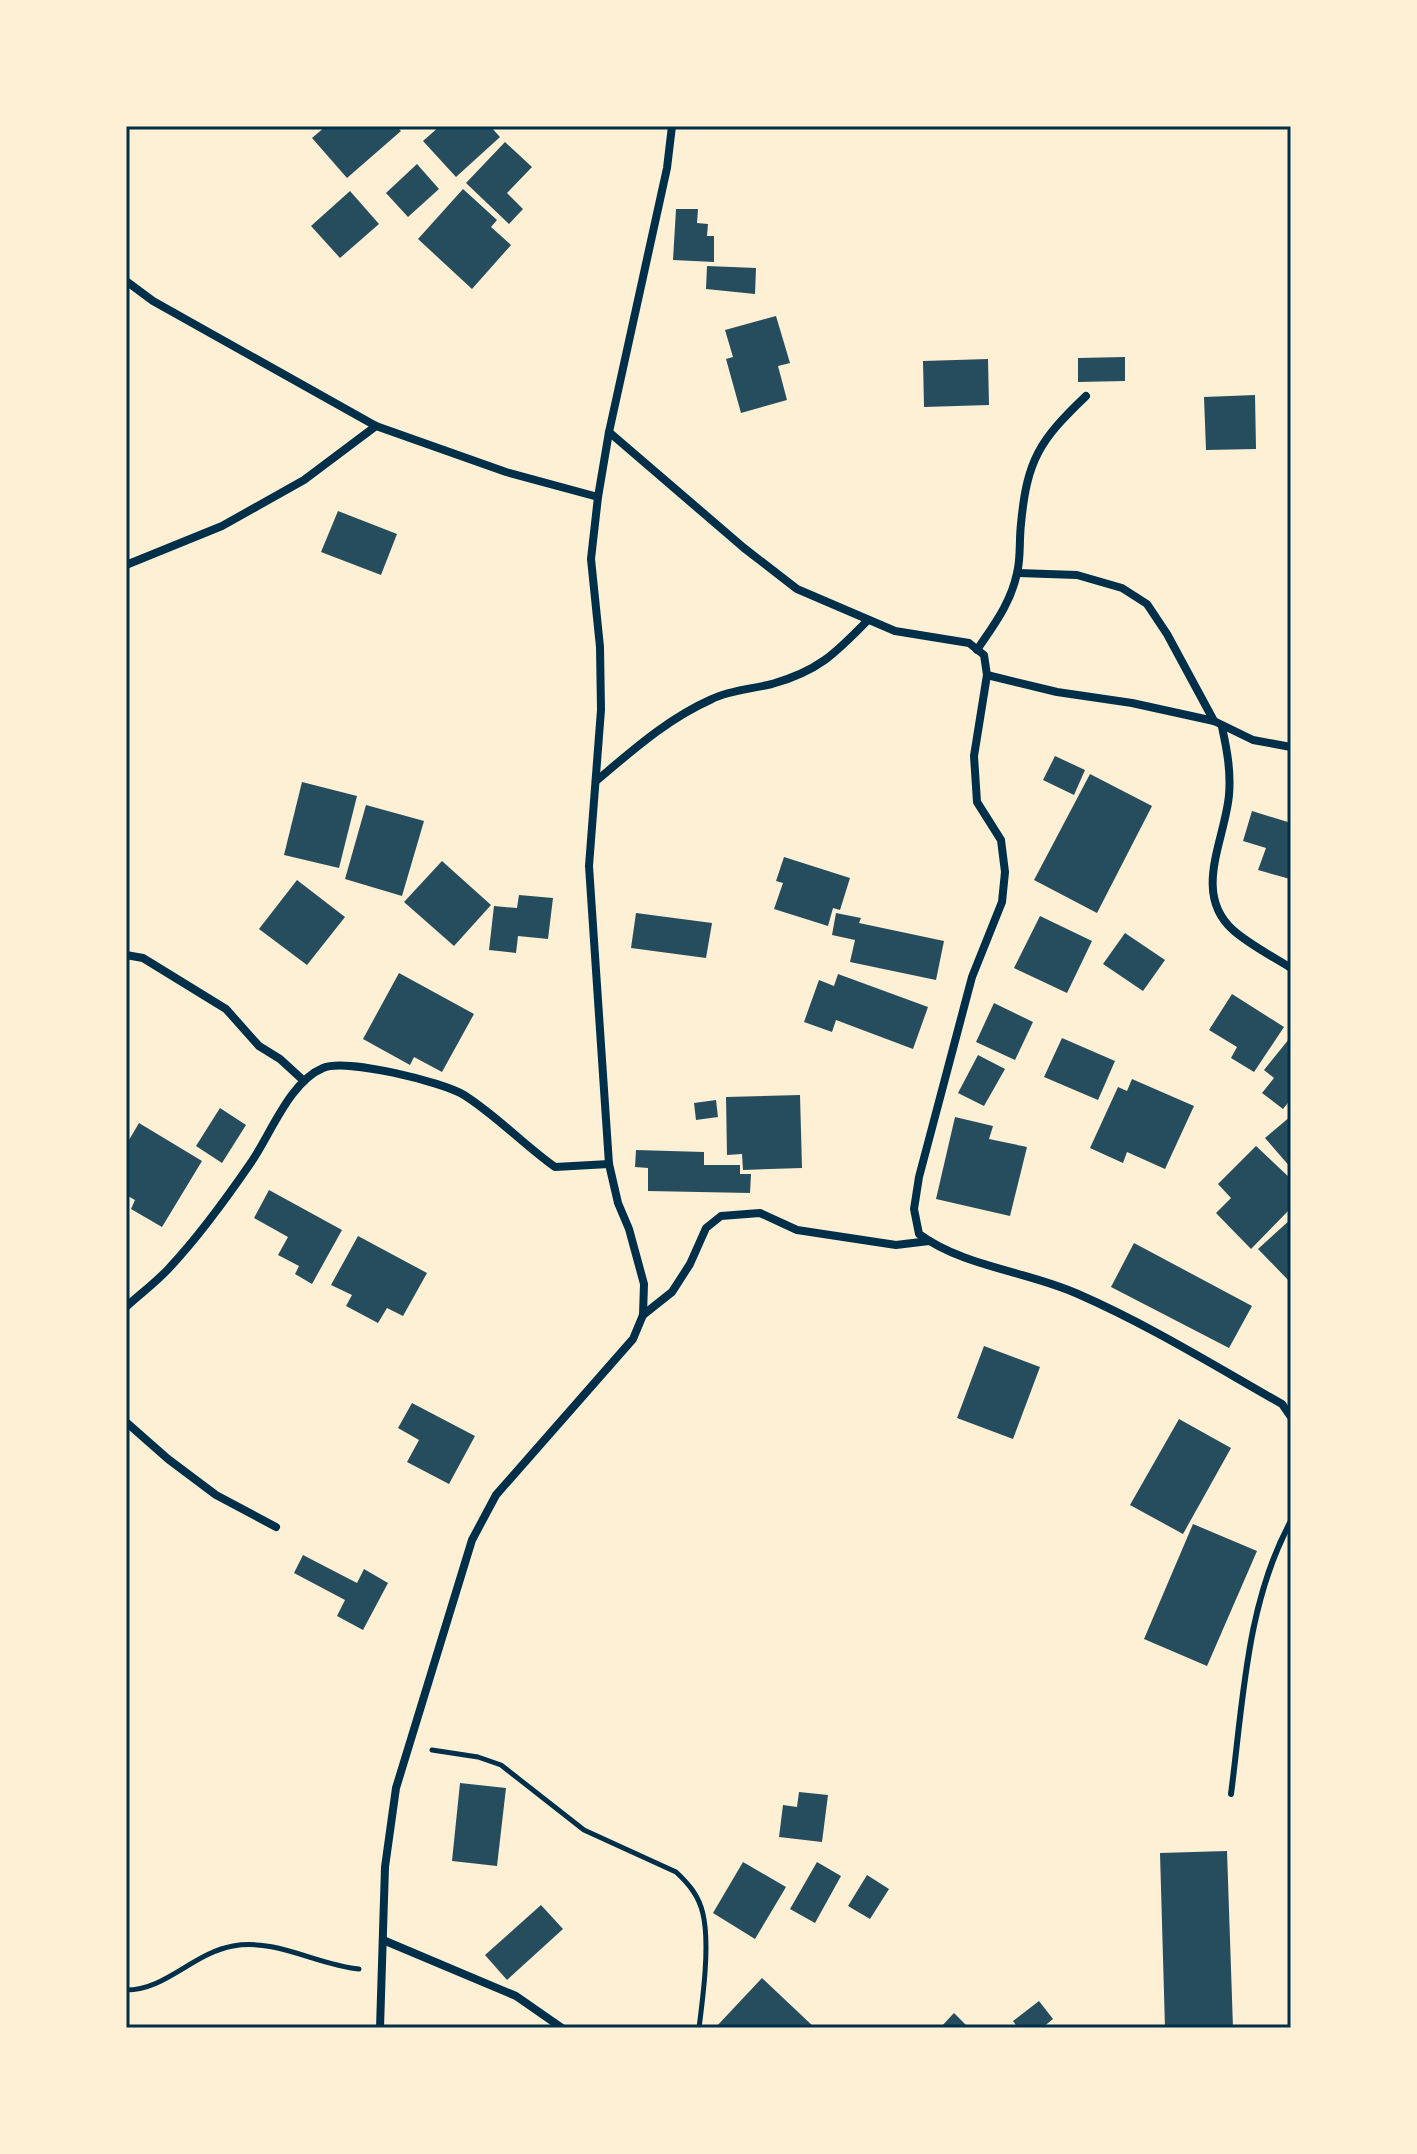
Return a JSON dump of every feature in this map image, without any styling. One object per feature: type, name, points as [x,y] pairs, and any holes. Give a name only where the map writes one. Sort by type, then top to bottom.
[{"type":"street","points":[[380,2028],[385,1867],[396,1788],[472,1540],[496,1495],[633,1339],[643,1315],[644,1284],[609,1164],[589,866],[601,710],[600,647],[591,559],[609,432],[667,168],[672,126]]},
{"type":"street","points":[[126,281],[166,308],[376,426],[506,472],[598,497]]},
{"type":"street","points":[[977,650],[1007,605],[1018,573],[1023,501],[1034,458],[1052,429],[1086,396]]},
{"type":"street","points":[[126,565],[236,518],[304,480],[376,426]]},
{"type":"street","points":[[609,432],[744,548],[797,589],[895,631],[969,643],[984,655],[987,675],[974,756],[977,802],[1001,840],[1005,872],[1002,902],[972,977],[919,1177],[914,1209],[919,1234],[944,1249],[1076,1293],[1165,1337],[1287,1405],[1291,1417]]},
{"type":"street","points":[[1018,573],[1077,575],[1122,588],[1147,604],[1175,647],[1214,721]]},
{"type":"street","points":[[596,781],[663,725],[714,697],[815,669],[868,620]]},
{"type":"street","points":[[987,675],[1057,692],[1132,703],[1214,721],[1253,740],[1291,747]]},
{"type":"street","points":[[1222,727],[1229,761],[1229,792],[1211,883],[1216,905],[1232,929],[1291,968]]},
{"type":"street","points":[[126,955],[143,958],[226,1009],[259,1046],[280,1059],[304,1081]]},
{"type":"street","points":[[126,1307],[180,1254],[251,1163],[304,1081],[323,1068],[346,1064],[416,1078],[462,1093],[555,1167],[609,1164]]},
{"type":"street","points":[[643,1315],[672,1292],[690,1264],[706,1228],[721,1216],[760,1213],[797,1230],[896,1245],[929,1241]]},
{"type":"street","points":[[126,1422],[216,1495],[276,1527]]},
{"type":"street","points":[[383,1940],[516,1996],[562,2028]]},
{"type":"lane","points":[[1231,1794],[1254,1632],[1264,1587],[1291,1521]]},
{"type":"path","points":[[408,1743],[444,1753],[478,1757],[501,1765],[584,1830],[676,1872],[688,1883],[703,1914],[703,1996],[699,2028]]},
{"type":"path","points":[[126,1990],[158,1983],[198,1958],[233,1946],[271,1946],[315,1961],[383,1971]]},
{"type":"building","points":[[326,126],[396,126],[401,131],[347,178],[312,138]]},
{"type":"building","points":[[440,126],[490,126],[500,137],[456,177],[423,141]]},
{"type":"building","points":[[505,142],[532,167],[507,193],[523,209],[509,224],[466,183]]},
{"type":"building","points":[[417,164],[439,189],[408,217],[386,193]]},
{"type":"building","points":[[463,189],[497,220],[491,227],[511,245],[472,289],[418,239]]},
{"type":"building","points":[[350,191],[379,224],[340,258],[311,226]]},
{"type":"building","points":[[676,209],[698,209],[697,223],[708,224],[707,236],[714,236],[714,262],[673,260]]},
{"type":"building","points":[[707,266],[756,268],[755,294],[706,289]]},
{"type":"building","points":[[776,316],[790,363],[778,366],[787,400],[741,413],[726,359],[733,357],[725,330]]},
{"type":"building","points":[[1125,357],[1125,381],[1078,382],[1078,358]]},
{"type":"building","points":[[988,359],[989,405],[924,407],[923,361]]},
{"type":"building","points":[[1255,395],[1256,449],[1206,450],[1204,397]]},
{"type":"building","points":[[338,511],[397,534],[381,575],[321,552]]},
{"type":"building","points":[[1055,756],[1085,770],[1074,795],[1043,780]]},
{"type":"building","points":[[1090,774],[1152,806],[1097,913],[1034,880]]},
{"type":"building","points":[[302,782],[357,796],[339,868],[284,855]]},
{"type":"building","points":[[366,805],[424,821],[402,896],[345,879]]},
{"type":"building","points":[[1252,811],[1291,823],[1290,879],[1258,870],[1266,848],[1243,841]]},
{"type":"building","points":[[784,857],[850,878],[840,910],[833,908],[828,926],[774,909],[783,883],[776,881]]},
{"type":"building","points":[[442,861],[491,905],[454,946],[404,902]]},
{"type":"building","points":[[297,880],[345,917],[307,965],[259,929]]},
{"type":"building","points":[[519,895],[553,898],[548,939],[518,936],[516,953],[489,950],[494,906],[517,908]]},
{"type":"building","points":[[636,913],[712,923],[706,958],[631,948]]},
{"type":"building","points":[[836,913],[861,918],[859,923],[944,941],[936,980],[850,962],[855,940],[832,935]]},
{"type":"building","points":[[1040,916],[1092,941],[1067,993],[1014,968]]},
{"type":"building","points":[[1125,933],[1165,960],[1143,991],[1103,964]]},
{"type":"building","points":[[399,973],[474,1014],[442,1072],[414,1057],[410,1065],[363,1039]]},
{"type":"building","points":[[838,974],[928,1007],[913,1049],[836,1020],[832,1032],[804,1022],[819,980],[834,986]]},
{"type":"building","points":[[1232,994],[1284,1027],[1254,1072],[1231,1058],[1237,1047],[1209,1030]]},
{"type":"building","points":[[994,1003],[1033,1022],[1015,1060],[976,1042]]},
{"type":"building","points":[[1062,1038],[1115,1061],[1098,1100],[1044,1077]]},
{"type":"building","points":[[1289,1039],[1291,1099],[1283,1109],[1262,1093],[1274,1078],[1264,1070]]},
{"type":"building","points":[[978,1055],[1005,1069],[984,1106],[958,1093]]},
{"type":"building","points":[[1132,1079],[1194,1106],[1165,1169],[1127,1152],[1123,1163],[1090,1148],[1118,1087],[1127,1091]]},
{"type":"building","points":[[800,1095],[802,1168],[743,1170],[742,1154],[727,1155],[726,1097]]},
{"type":"building","points":[[716,1100],[718,1117],[696,1120],[694,1103]]},
{"type":"building","points":[[220,1108],[246,1125],[222,1163],[196,1146]]},
{"type":"building","points":[[1291,1116],[1291,1168],[1265,1138]]},
{"type":"building","points":[[955,1117],[993,1126],[989,1139],[1027,1147],[1010,1216],[936,1199]]},
{"type":"building","points":[[139,1123],[202,1161],[162,1227],[131,1209],[135,1200],[126,1195],[126,1145]]},
{"type":"building","points":[[1256,1146],[1291,1179],[1291,1208],[1251,1249],[1216,1213],[1231,1198],[1218,1184]]},
{"type":"building","points":[[636,1150],[704,1152],[704,1165],[740,1165],[740,1174],[751,1174],[750,1193],[648,1191],[648,1168],[635,1167]]},
{"type":"building","points":[[269,1190],[342,1230],[312,1284],[295,1274],[299,1266],[278,1255],[288,1237],[254,1218]]},
{"type":"building","points":[[1291,1219],[1291,1283],[1258,1249]]},
{"type":"building","points":[[358,1236],[427,1273],[403,1316],[387,1308],[378,1323],[346,1306],[352,1295],[331,1285]]},
{"type":"building","points":[[1134,1243],[1252,1306],[1229,1348],[1111,1287]]},
{"type":"building","points":[[984,1346],[1040,1367],[1013,1439],[957,1418]]},
{"type":"building","points":[[412,1403],[475,1436],[449,1484],[407,1462],[419,1440],[398,1428]]},
{"type":"building","points":[[1179,1419],[1231,1448],[1183,1534],[1130,1505]]},
{"type":"building","points":[[1193,1524],[1257,1551],[1207,1666],[1144,1639]]},
{"type":"building","points":[[303,1555],[357,1583],[364,1569],[388,1583],[363,1630],[337,1616],[345,1600],[294,1573]]},
{"type":"building","points":[[460,1783],[506,1788],[497,1866],[452,1861]]},
{"type":"building","points":[[799,1792],[828,1795],[822,1842],[779,1837],[783,1805],[797,1807]]},
{"type":"building","points":[[1227,1851],[1233,2028],[1165,2028],[1160,1853]]},
{"type":"building","points":[[743,1862],[786,1887],[755,1939],[713,1913]]},
{"type":"building","points":[[817,1862],[841,1876],[815,1923],[790,1909]]},
{"type":"building","points":[[867,1875],[889,1889],[870,1919],[848,1906]]},
{"type":"building","points":[[541,1905],[563,1929],[507,1980],[485,1955]]},
{"type":"building","points":[[762,1978],[815,2028],[715,2028]]},
{"type":"building","points":[[1039,2001],[1053,2019],[1042,2028],[1018,2028],[1013,2021]]},
{"type":"building","points":[[954,2013],[969,2028],[940,2028]]}]
